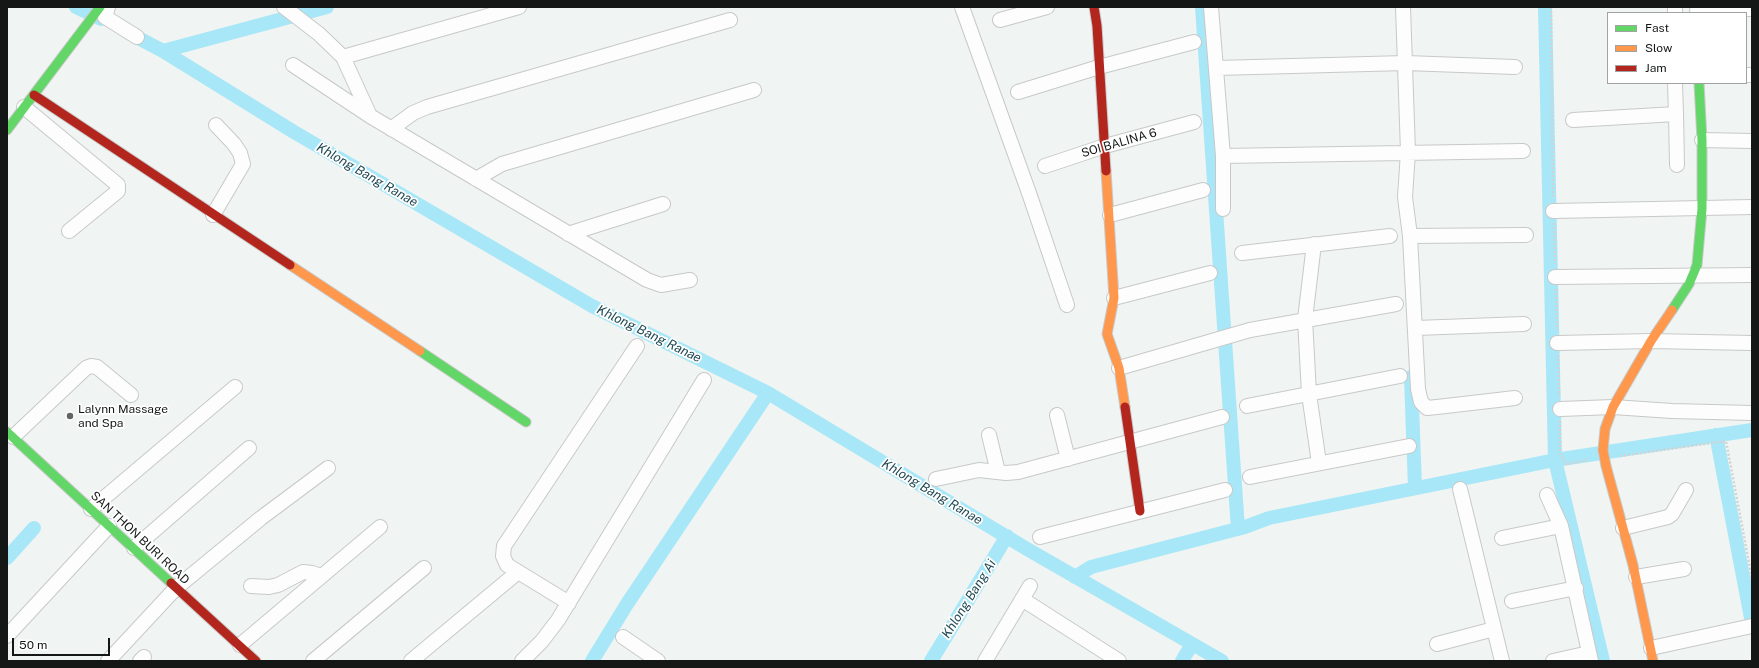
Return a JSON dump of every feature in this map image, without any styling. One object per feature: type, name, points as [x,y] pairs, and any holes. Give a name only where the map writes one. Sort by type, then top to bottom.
[{"type":"street","points":[[7,130],[100,7]]},
{"type":"street","points":[[108,7],[105,17],[137,37]]},
{"type":"street","points":[[284,7],[319,34],[343,56],[370,116]]},
{"type":"street","points":[[343,56],[519,7]]},
{"type":"street","points":[[962,7],[1027,186],[1067,305]]},
{"type":"street","points":[[1000,20],[1047,7]]},
{"type":"street","points":[[1094,7],[1110,215],[1114,298],[1107,334],[1119,368],[1140,511]]},
{"type":"street","points":[[1211,7],[1223,156],[1223,209]]},
{"type":"street","points":[[1403,7],[1408,152],[1405,197],[1410,236],[1418,389],[1421,402],[1427,408],[1515,398]]},
{"type":"street","points":[[1697,10],[1752,9]]},
{"type":"street","points":[[391,129],[413,113],[427,107],[730,20]]},
{"type":"street","points":[[1018,92],[1194,42]]},
{"type":"street","points":[[1216,68],[1406,63],[1515,67]]},
{"type":"street","points":[[293,65],[391,129],[568,234],[656,284],[690,280]]},
{"type":"street","points":[[1675,84],[1677,165]]},
{"type":"street","points":[[1699,84],[1702,140],[1702,209],[1697,265],[1689,284],[1651,341],[1613,407],[1605,429],[1603,450],[1636,577],[1652,654],[1752,626]]},
{"type":"street","points":[[476,179],[502,164],[754,90]]},
{"type":"street","points":[[34,95],[526,422]]},
{"type":"street","points":[[24,108],[118,185],[118,191],[69,231]]},
{"type":"street","points":[[1573,120],[1676,114]]},
{"type":"street","name":"SOI BALINA 6","points":[[1045,166],[1105,146],[1194,122]]},
{"type":"street","points":[[213,215],[243,164],[237,148],[216,125]]},
{"type":"street","points":[[1702,140],[1752,141]]},
{"type":"street","points":[[1223,156],[1523,151]]},
{"type":"street","points":[[1110,215],[1203,190]]},
{"type":"street","points":[[568,234],[663,204]]},
{"type":"street","points":[[1554,211],[1752,208]]},
{"type":"street","points":[[1410,236],[1526,235]]},
{"type":"street","points":[[1242,253],[1390,236]]},
{"type":"street","points":[[1314,244],[1305,320],[1309,393],[1319,463]]},
{"type":"street","points":[[1114,298],[1210,273]]},
{"type":"street","points":[[1556,277],[1752,275]]},
{"type":"street","points":[[1119,368],[1203,345],[1250,330],[1396,304]]},
{"type":"street","points":[[1416,328],[1524,324]]},
{"type":"street","points":[[1557,343],[1651,341],[1752,343]]},
{"type":"street","points":[[569,603],[507,565],[503,556],[504,546],[636,346]]},
{"type":"street","points":[[10,434],[86,368],[91,366],[97,368],[132,395]]},
{"type":"street","points":[[1247,406],[1400,376]]},
{"type":"street","points":[[522,661],[542,641],[569,603],[704,380]]},
{"type":"street","points":[[91,509],[235,387]]},
{"type":"street","points":[[1560,409],[1613,407],[1672,411],[1752,413]]},
{"type":"street","points":[[1057,415],[1068,459]]},
{"type":"street","points":[[936,478],[969,471],[1018,472],[1222,417]]},
{"type":"street","name":"SAN THON BURI ROAD","points":[[10,434],[176,588],[240,645],[250,659]]},
{"type":"street","points":[[989,435],[998,472]]},
{"type":"street","points":[[1250,477],[1409,446]]},
{"type":"street","points":[[134,548],[249,448]]},
{"type":"street","points":[[108,661],[176,588],[261,518],[328,468]]},
{"type":"street","points":[[1460,489],[1502,661]]},
{"type":"street","points":[[1040,537],[1225,490]]},
{"type":"street","points":[[1623,528],[1668,517],[1672,514],[1686,490]]},
{"type":"street","points":[[1547,496],[1561,526],[1576,588],[1590,657],[1553,661]]},
{"type":"street","points":[[7,636],[109,526]]},
{"type":"street","points":[[1502,538],[1561,526]]},
{"type":"street","points":[[240,645],[380,527]]},
{"type":"street","points":[[313,661],[424,568]]},
{"type":"street","points":[[1636,577],[1684,569]]},
{"type":"street","points":[[251,586],[268,587],[278,585],[302,572],[312,572],[321,576]]},
{"type":"street","points":[[411,661],[518,572]]},
{"type":"street","points":[[985,661],[1030,586]]},
{"type":"street","points":[[1512,601],[1576,588]]},
{"type":"street","points":[[1022,599],[1119,661]]},
{"type":"street","points":[[1437,644],[1494,629]]},
{"type":"street","points":[[623,638],[658,661]]},
{"type":"waterway","name":"Khlong Bang Ranae","points":[[76,7],[101,19]]},
{"type":"waterway","points":[[163,51],[327,7]]},
{"type":"waterway","points":[[1202,7],[1238,529]]},
{"type":"waterway","points":[[1545,7],[1555,460],[1603,661]]},
{"type":"waterway","name":"Khlong Bang Ranae","points":[[127,32],[163,51],[294,132],[592,306],[768,393],[1027,549],[1222,661]]},
{"type":"waterway","points":[[1411,377],[1415,488]]},
{"type":"waterway","points":[[592,661],[627,604],[768,393]]},
{"type":"waterway","points":[[1075,577],[1091,567],[1245,527],[1269,518],[1555,460],[1752,430]]},
{"type":"waterway","points":[[1716,435],[1752,623]]},
{"type":"waterway","points":[[7,558],[34,528]]},
{"type":"waterway","name":"Khlong Bang Ai","points":[[931,661],[1007,536]]},
{"type":"waterway","points":[[1182,661],[1192,644]]},
{"type":"traffic: fast","points":[[7,130],[100,7]]},
{"type":"traffic: fast","points":[[1672,310],[1689,284],[1697,265],[1702,209],[1702,140],[1699,84]]},
{"type":"traffic: fast","points":[[420,351],[526,422]]},
{"type":"traffic: fast","points":[[7,432],[171,583]]},
{"type":"traffic: slow","points":[[1106,171],[1114,298],[1107,334],[1119,368],[1125,407]]},
{"type":"traffic: slow","points":[[290,265],[420,351]]},
{"type":"traffic: slow","points":[[1603,450],[1605,429],[1613,407],[1651,341],[1672,310]]},
{"type":"traffic: slow","points":[[1603,450],[1606,466]]},
{"type":"traffic: slow","points":[[1606,466],[1633,565],[1653,661]]},
{"type":"traffic: jam","points":[[1094,7],[1097,26],[1106,171]]},
{"type":"traffic: jam","points":[[34,95],[290,265]]},
{"type":"traffic: jam","points":[[1125,407],[1140,511]]},
{"type":"traffic: jam","points":[[171,583],[256,661]]},
{"type":"place","name":"Lalynn Massage and Spa","points":[[70,416]]}]
